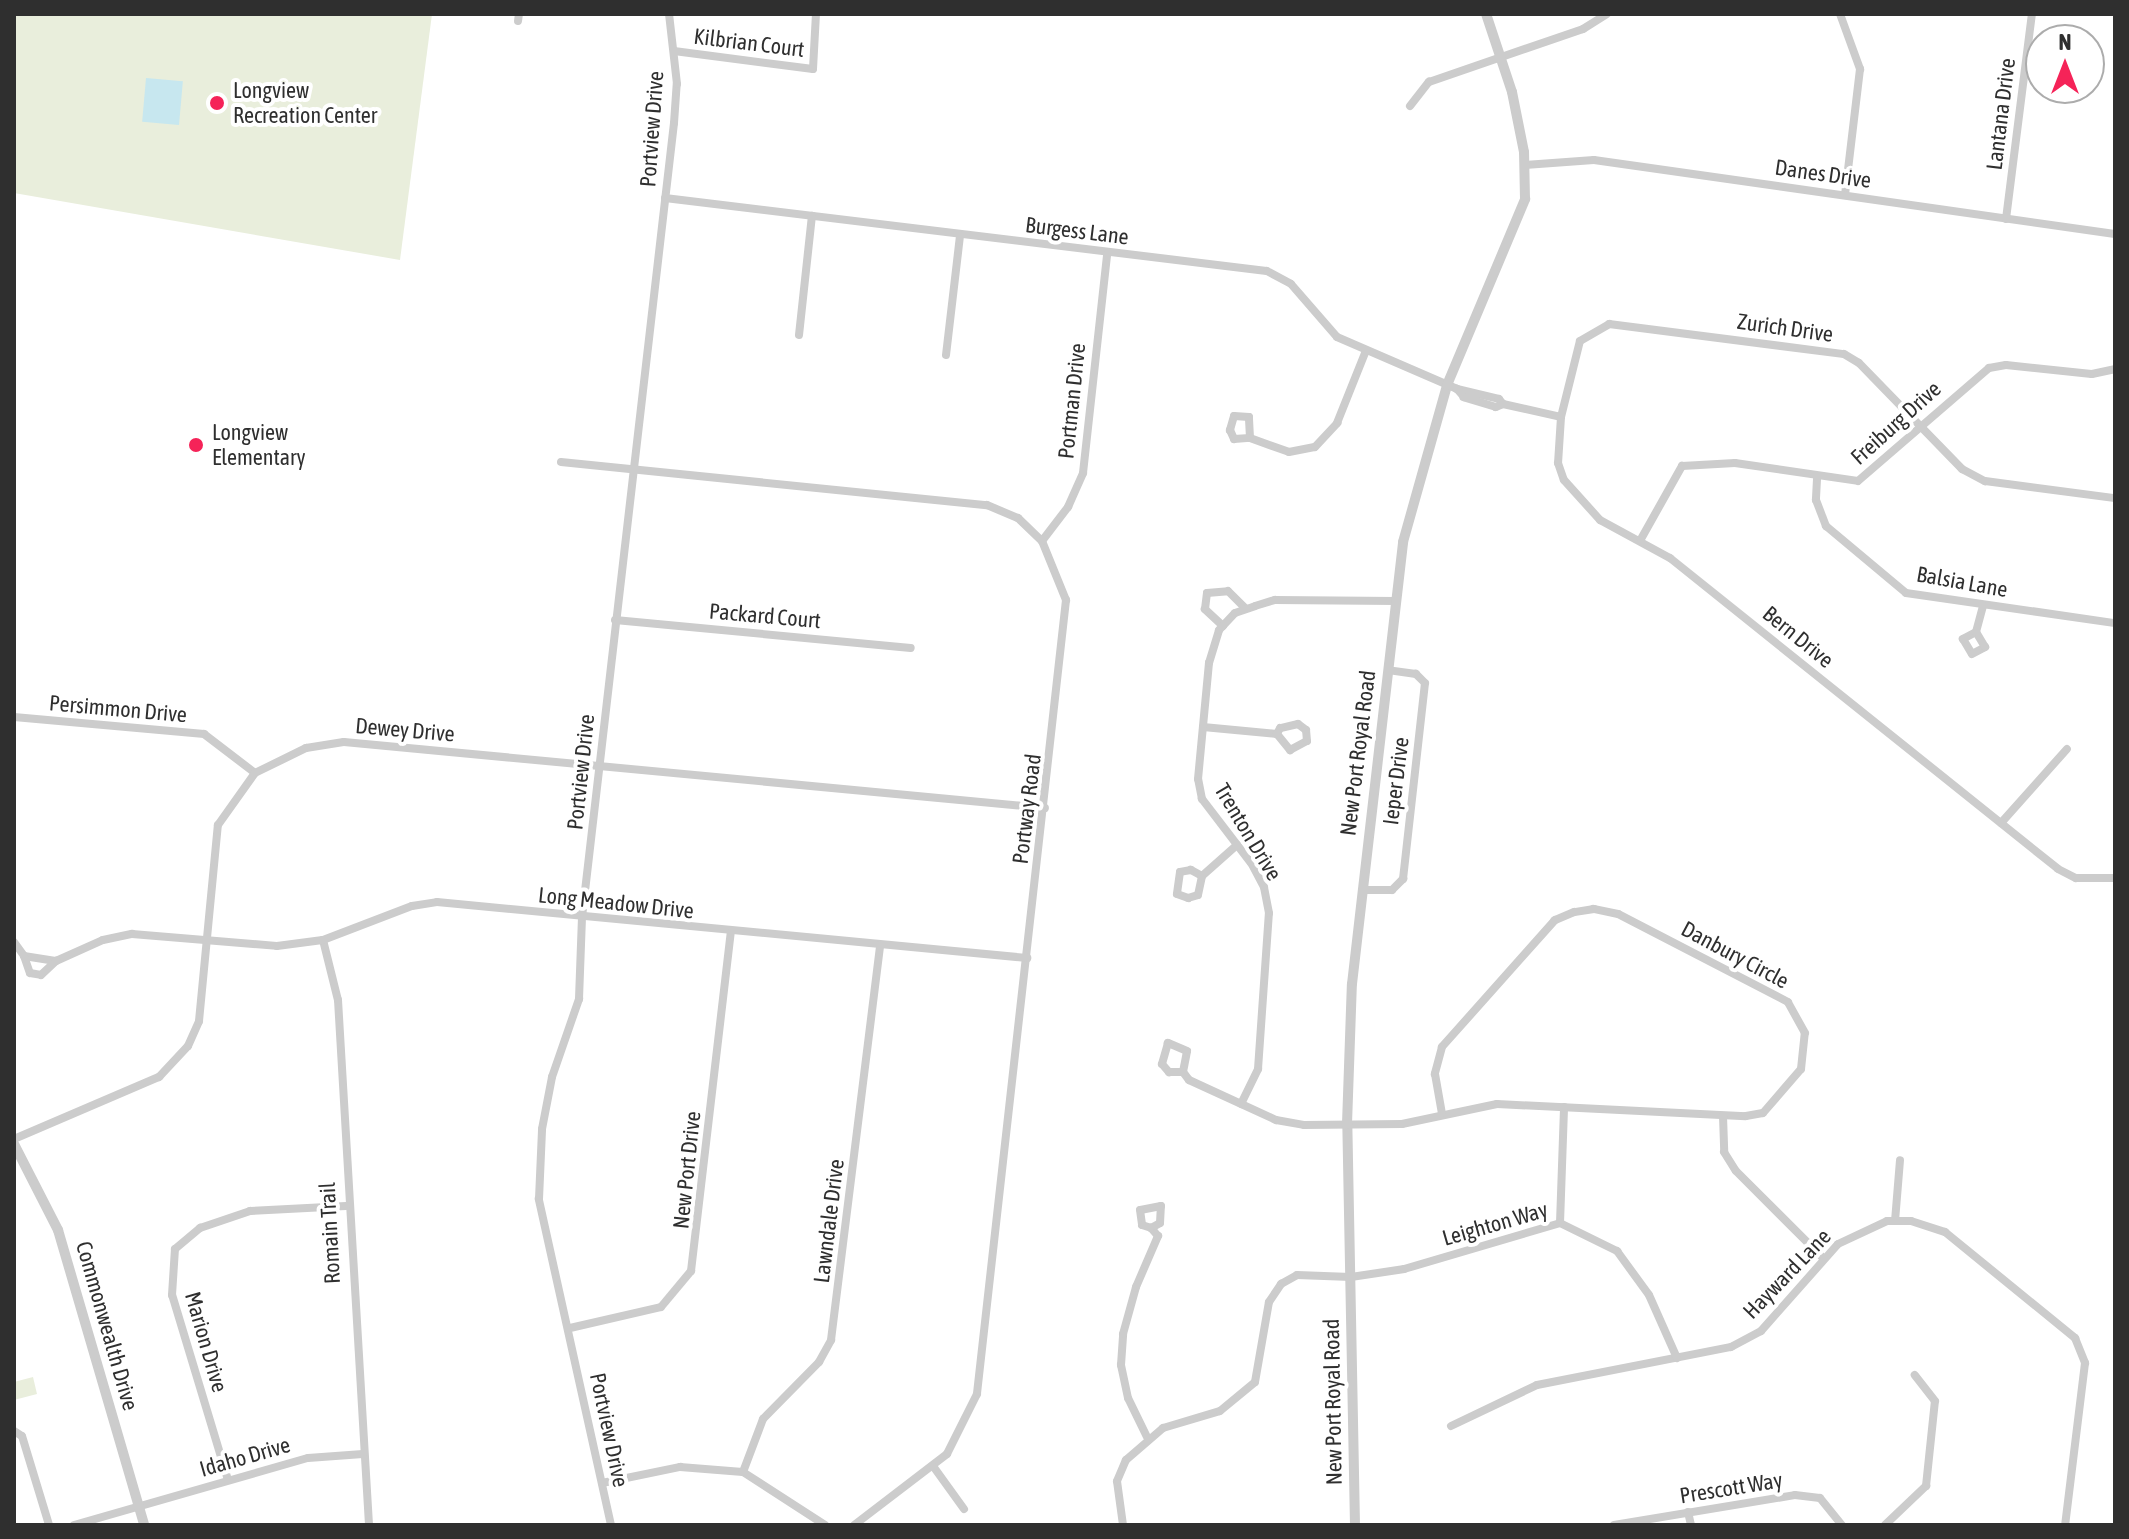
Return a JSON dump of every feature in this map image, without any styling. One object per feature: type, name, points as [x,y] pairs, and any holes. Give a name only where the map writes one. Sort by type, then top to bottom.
[{"type":"street","name":"Portview Drive","points":[[611,1525],[540,1185],[542,1129],[552,1077],[579,999],[582,917],[677,84],[669,14]]},
{"type":"street","name":"Kilbrian Court","points":[[674,51],[813,69],[816,14]]},
{"type":"street","name":"New Port Royal Road","points":[[1355,1525],[1347,1124],[1352,984],[1403,542],[1484,291],[1513,238],[1525,199],[1525,165],[1501,59],[1486,14]]},
{"type":"street","points":[[1410,106],[1429,82],[1583,29],[1607,14]]},
{"type":"street","points":[[1840,14],[1860,69],[1845,195]]},
{"type":"street","name":"Lantana Drive","points":[[2006,219],[2032,14]]},
{"type":"street","name":"Danes Drive","points":[[1525,165],[1594,160],[2115,234]]},
{"type":"street","name":"Burgess Lane","points":[[665,198],[1267,271],[1291,284],[1337,337],[1365,353],[1452,387]]},
{"type":"street","points":[[799,335],[812,216]]},
{"type":"street","points":[[946,355],[960,235]]},
{"type":"street","name":"Portman Drive","points":[[1042,541],[1068,507],[1083,473],[1107,254]]},
{"type":"street","name":"Zurich Drive","points":[[1561,417],[1580,341],[1592,329],[1624,324],[1844,354],[1859,363],[1962,469],[1985,481],[2115,498]]},
{"type":"street","points":[[1250,438],[1289,452],[1315,447],[1337,423],[1365,353]]},
{"type":"street","name":"Freiburg Drive","points":[[1641,539],[1682,466],[1735,463],[1817,479],[1858,481],[1989,368],[2006,365],[2092,374],[2115,369]]},
{"type":"street","points":[[1452,387],[1503,404],[1561,417]]},
{"type":"street","name":"Bern Drive","points":[[1561,417],[1558,463],[1564,480],[1600,520],[1641,539],[2001,823],[2076,878],[2115,878]]},
{"type":"street","name":"Portway Road","points":[[561,462],[987,505],[1018,518],[1042,541],[1066,600],[1067,627],[977,1394],[964,1429],[933,1466],[854,1525]]},
{"type":"street","name":"Balsia Lane","points":[[1817,479],[1816,500],[1826,526],[1892,582],[1923,599],[2115,623]]},
{"type":"street","points":[[1246,609],[1228,591],[1207,593],[1205,609],[1223,626],[1246,609],[1275,600],[1396,601]]},
{"type":"street","points":[[1976,632],[1983,606]]},
{"type":"street","name":"Packard Court","points":[[615,620],[911,648]]},
{"type":"street","name":"Trenton Drive","points":[[1223,626],[1209,663],[1198,779],[1202,799],[1264,887],[1269,913],[1258,1069],[1241,1104]]},
{"type":"street","name":"Ieper Drive","points":[[1363,890],[1392,890],[1403,879],[1422,713],[1425,683],[1416,674],[1388,670]]},
{"type":"street","name":"Persimmon Drive","points":[[14,717],[204,734],[255,773]]},
{"type":"street","points":[[1203,727],[1277,734]]},
{"type":"street","name":"Dewey Drive","points":[[14,1142],[159,1077],[188,1046],[199,1021],[218,825],[255,773],[306,748],[344,742],[1045,808]]},
{"type":"street","points":[[2001,823],[2067,749]]},
{"type":"street","points":[[1202,876],[1237,845]]},
{"type":"street","name":"Long Meadow Drive","points":[[208,940],[277,946],[323,940],[412,906],[437,902],[731,933],[1027,958]]},
{"type":"street","name":"Danbury Circle","points":[[1183,1072],[1189,1080],[1276,1120],[1402,1124],[1442,1113],[1497,1104],[1723,1116],[1763,1113],[1775,1102],[1801,1069],[1805,1033],[1788,1002],[1618,914],[1594,909],[1555,920],[1442,1047],[1435,1074],[1442,1113]]},
{"type":"street","name":"New Port Drive","points":[[570,1328],[661,1307],[691,1271],[731,933]]},
{"type":"street","points":[[24,956],[56,961],[103,940],[132,934],[208,940]]},
{"type":"street","name":"Romain Trail","points":[[323,940],[338,1000],[346,1206],[369,1525]]},
{"type":"street","points":[[14,942],[24,956],[30,973],[41,975],[52,970],[56,961]]},
{"type":"street","name":"Lawndale Drive","points":[[743,1472],[763,1419],[819,1362],[831,1340],[880,945]]},
{"type":"street","points":[[1560,1223],[1564,1107]]},
{"type":"street","points":[[1723,1116],[1724,1152],[1736,1171],[1824,1259]]},
{"type":"street","name":"Commonwealth Drive","points":[[14,1142],[58,1230],[144,1525]]},
{"type":"street","points":[[1895,1221],[1900,1160]]},
{"type":"street","name":"Marion Drive","points":[[228,1480],[172,1295],[175,1249],[200,1228],[250,1211],[346,1206]]},
{"type":"street","name":"Hayward Lane","points":[[1451,1426],[1537,1385],[1731,1347],[1761,1331],[1824,1259],[1861,1230],[1895,1221],[1945,1232],[2075,1338],[2085,1363],[2065,1525]]},
{"type":"street","name":"Leighton Way","points":[[1147,1437],[1220,1411],[1255,1382],[1269,1302],[1281,1284],[1297,1275],[1351,1277],[1404,1269],[1560,1223],[1617,1251],[1649,1295],[1677,1358]]},
{"type":"street","points":[[1123,1525],[1117,1481],[1126,1460],[1147,1437],[1128,1398],[1121,1365],[1136,1287],[1158,1236],[1151,1228]]},
{"type":"street","points":[[1885,1525],[1926,1486],[1935,1401],[1915,1375]]},
{"type":"street","points":[[14,1431],[22,1436],[49,1525]]},
{"type":"street","name":"Idaho Drive","points":[[74,1525],[308,1458],[363,1454]]},
{"type":"street","points":[[933,1466],[964,1509]]},
{"type":"street","points":[[602,1483],[680,1467],[743,1472],[825,1525]]},
{"type":"street","name":"Prescott Way","points":[[1614,1525],[1795,1495],[1820,1498],[1842,1525]]},
{"type":"street","points":[[1688,1512],[1691,1525]]},
{"type":"green space","name":"Longview Recreation Center","points":[[14,14],[432,14],[400,260],[14,193]]},
{"type":"green space","points":[[33,1377],[37,1394],[14,1400],[14,1382]]},
{"type":"water","points":[[146,78],[183,81],[179,125],[142,122]]},
{"type":"place","name":"Longview Recreation Center","points":[[217,103]]},
{"type":"place","name":"Longview Elementary","points":[[196,445]]}]
